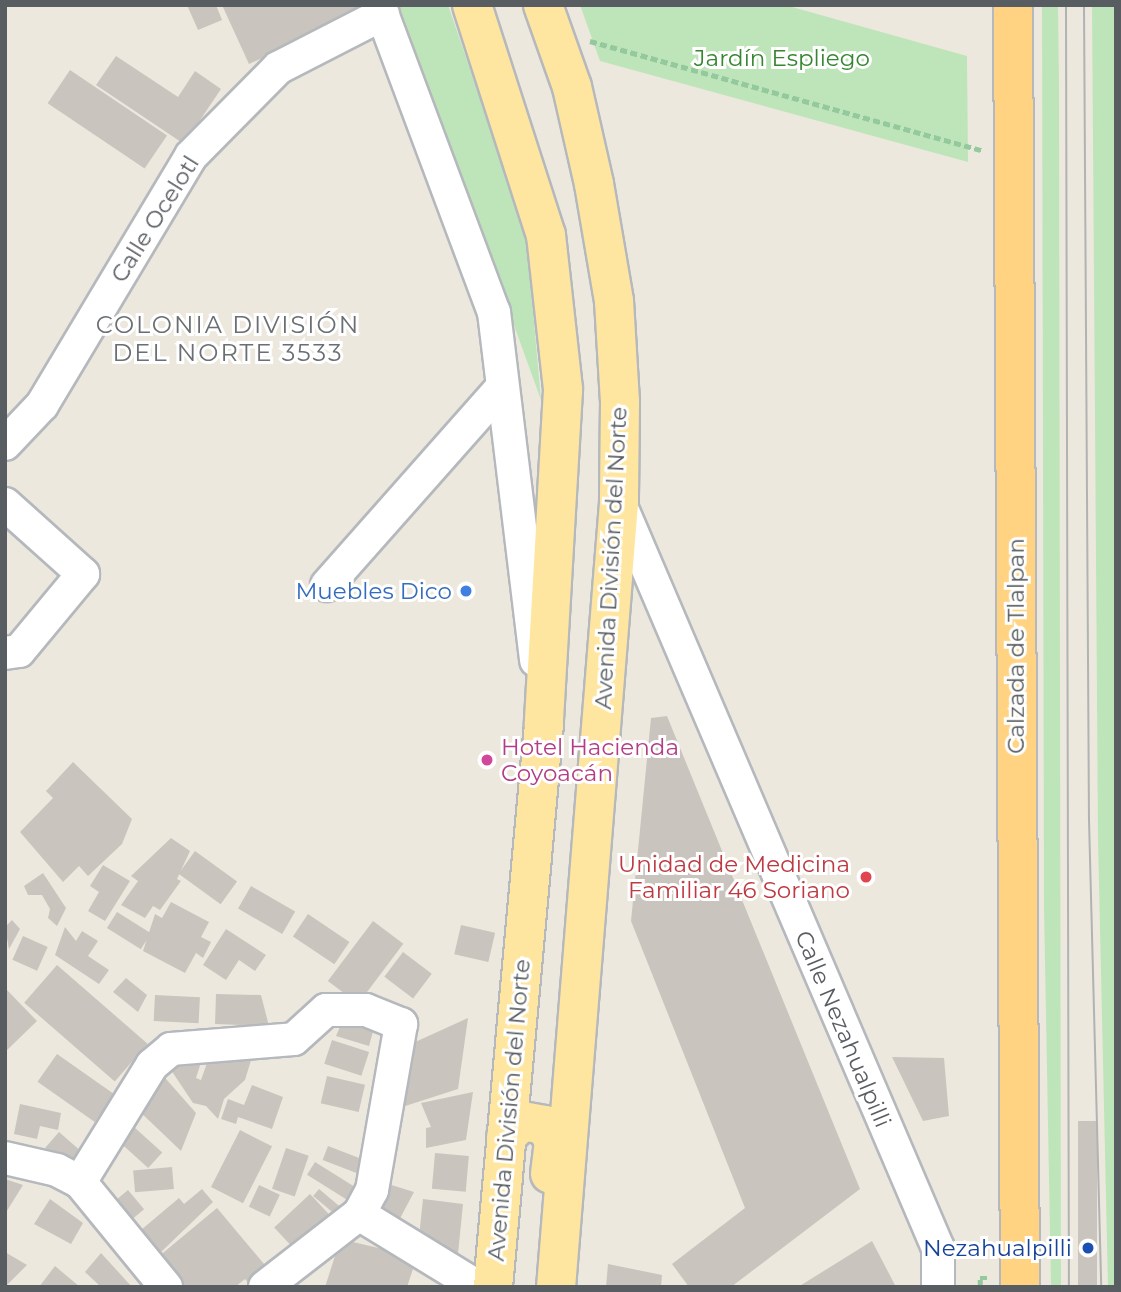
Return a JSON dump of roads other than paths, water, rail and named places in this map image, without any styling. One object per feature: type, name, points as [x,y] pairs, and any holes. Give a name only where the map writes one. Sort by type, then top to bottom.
[{"type":"highway","name":"Calzada de Tlalpan","points":[[1013,5],[1020,1287]]},
{"type":"main road","name":"Avenida División del Norte","points":[[472,5],[546,236],[563,390],[544,724],[493,1287]]},
{"type":"main road","name":"Avenida División del Norte","points":[[548,18],[588,160],[614,302],[619,503],[590,908],[556,1287]]},
{"type":"main road","points":[[527,902],[533,918],[561,930],[573,926],[590,908]]},
{"type":"main road","points":[[506,1137],[515,1125],[529,1119],[545,1125],[554,1141],[534,1287]]},
{"type":"street","name":"Avenida División del Norte","points":[[381,10],[494,312],[544,724]]},
{"type":"street","name":"Calle Ocelotl","points":[[5,444],[42,405],[191,156],[278,68],[381,10]]},
{"type":"street","points":[[327,585],[502,387]]},
{"type":"street","name":"Calle Nezahualpilli","points":[[619,503],[938,1248],[938,1287]]},
{"type":"street","points":[[5,504],[83,574],[19,651],[5,653]]},
{"type":"street","points":[[80,1182],[152,1065],[171,1049],[294,1039],[326,1010],[366,1010],[401,1024],[372,1191],[359,1214],[265,1287]]},
{"type":"street","points":[[5,1158],[57,1170],[80,1182],[166,1287]]},
{"type":"street","points":[[359,1214],[478,1287]]},
{"type":"tram line","points":[[1066,5],[1069,1287]]},
{"type":"tram line","points":[[1084,5],[1089,820],[1101,1287]]},
{"type":"place","name":"Muebles Dico","points":[[466,591]]},
{"type":"place","name":"Hotel Hacienda Coyoacán","points":[[487,760]]},
{"type":"place","name":"Unidad de Medicina Familiar 46 Soriano","points":[[866,877]]},
{"type":"place","name":"Nezahualpilli","points":[[1088,1248]]},
{"type":"district","name":"COLONIA DIVISIÓN DEL NORTE 3533","points":[[228,339]]},
{"type":"park label","name":"Jardín Espliego","points":[[782,58]]}]
